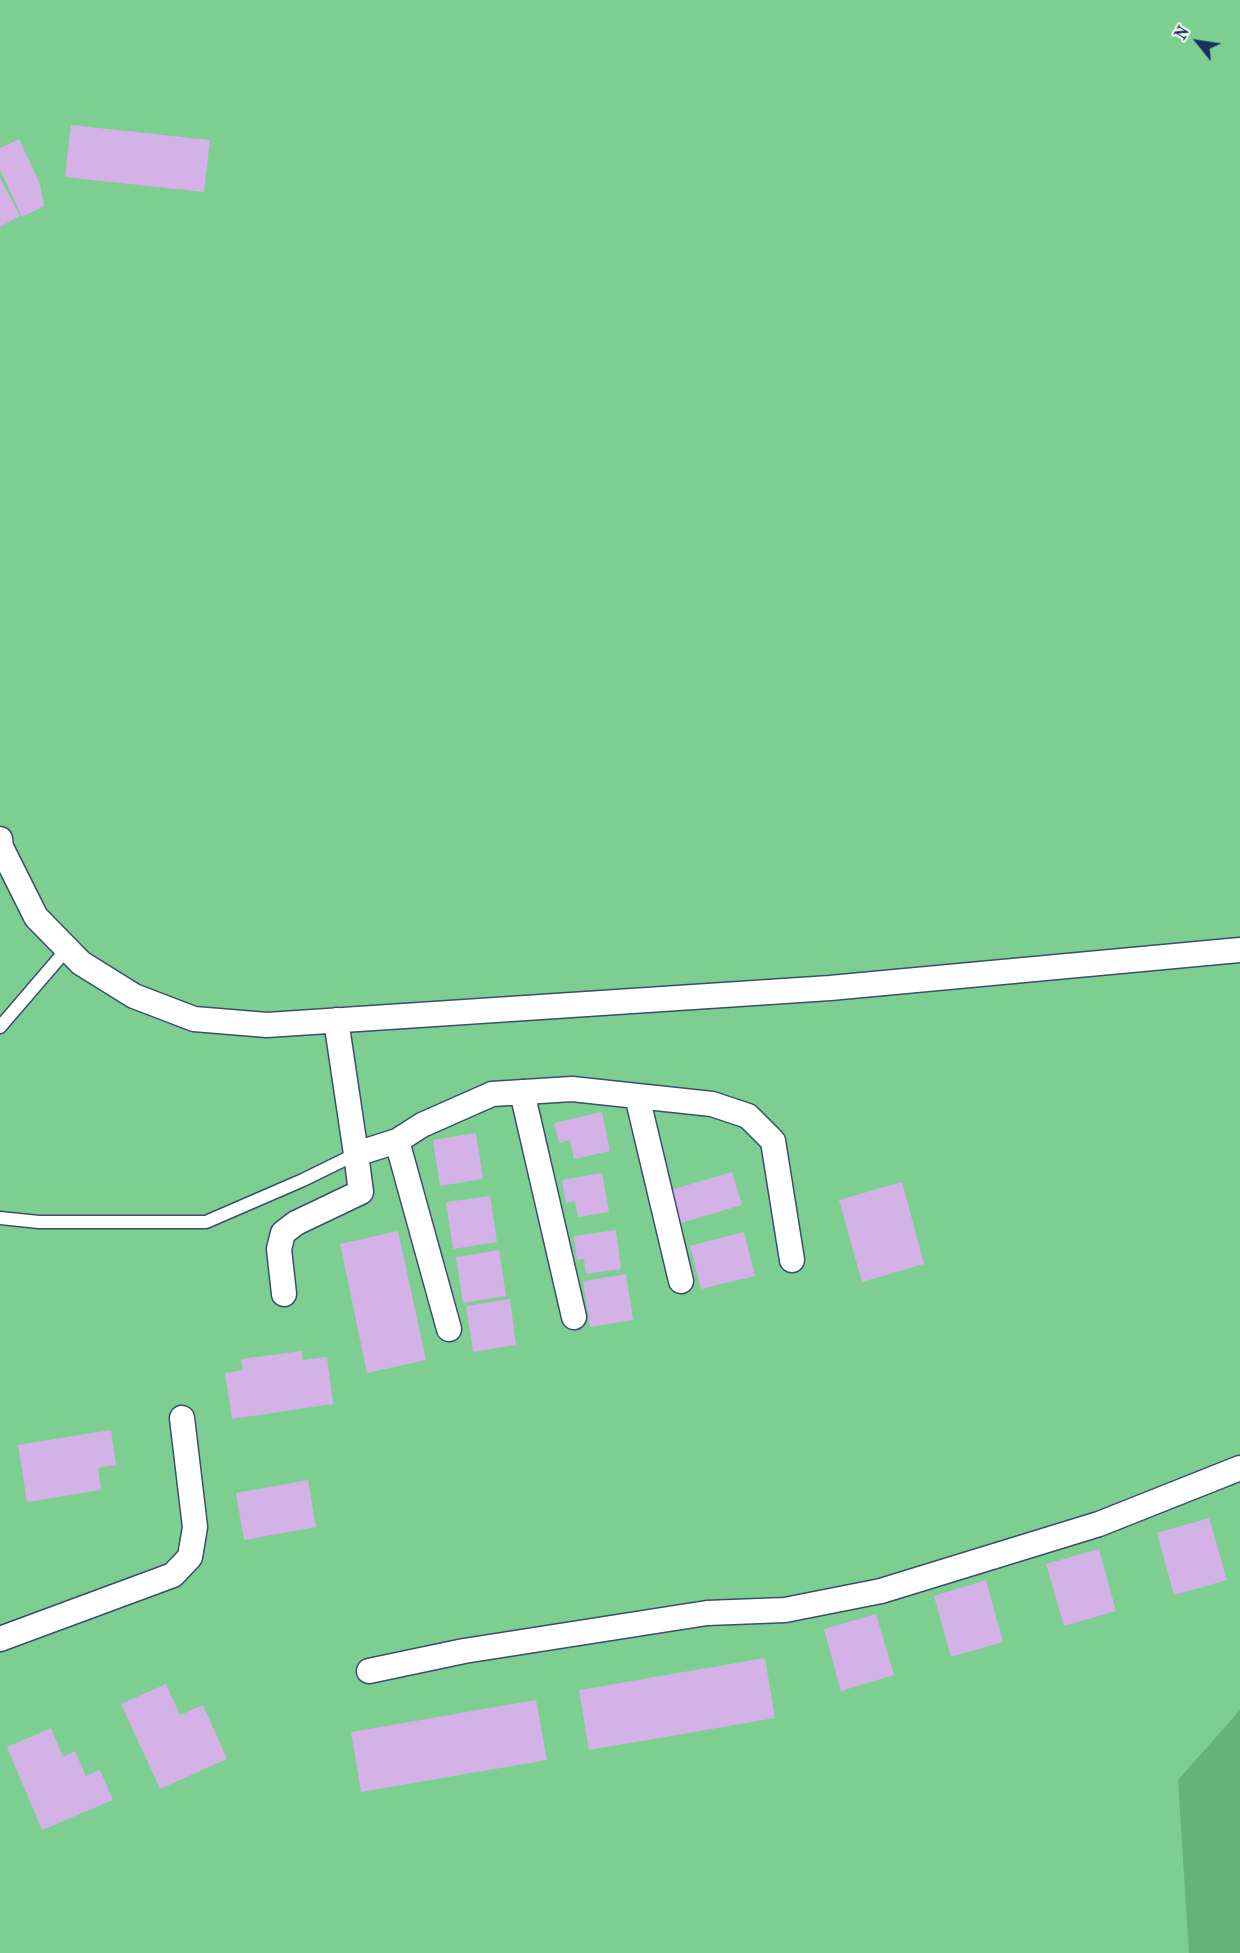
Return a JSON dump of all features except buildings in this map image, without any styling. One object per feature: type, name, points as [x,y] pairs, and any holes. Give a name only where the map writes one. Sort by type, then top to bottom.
[{"type":"street","points":[[0,839],[1,847],[36,917],[81,963],[134,996],[194,1019],[267,1024],[830,988],[1240,950]]},
{"type":"street","points":[[284,1294],[279,1249],[283,1233],[296,1223],[361,1192],[336,1020]]},
{"type":"street","points":[[356,1154],[396,1141],[422,1125],[492,1094],[572,1089],[712,1104],[748,1116],[773,1141],[792,1260]]},
{"type":"street","points":[[522,1092],[574,1317]]},
{"type":"street","points":[[637,1096],[681,1281]]},
{"type":"street","points":[[396,1141],[449,1329]]},
{"type":"street","points":[[0,1639],[173,1575],[190,1557],[195,1527],[182,1418]]},
{"type":"street","points":[[369,1671],[464,1651],[603,1629],[707,1613],[785,1610],[882,1591],[1099,1524],[1240,1468]]},
{"type":"lane","points":[[0,1027],[67,949]]},
{"type":"lane","points":[[0,1218],[39,1222],[206,1222],[356,1154]]},
{"type":"green space","points":[[0,0],[1240,0],[1240,1953],[0,1953]]},
{"type":"green space","points":[[1240,1710],[1240,1953],[1189,1953],[1178,1780]]}]
